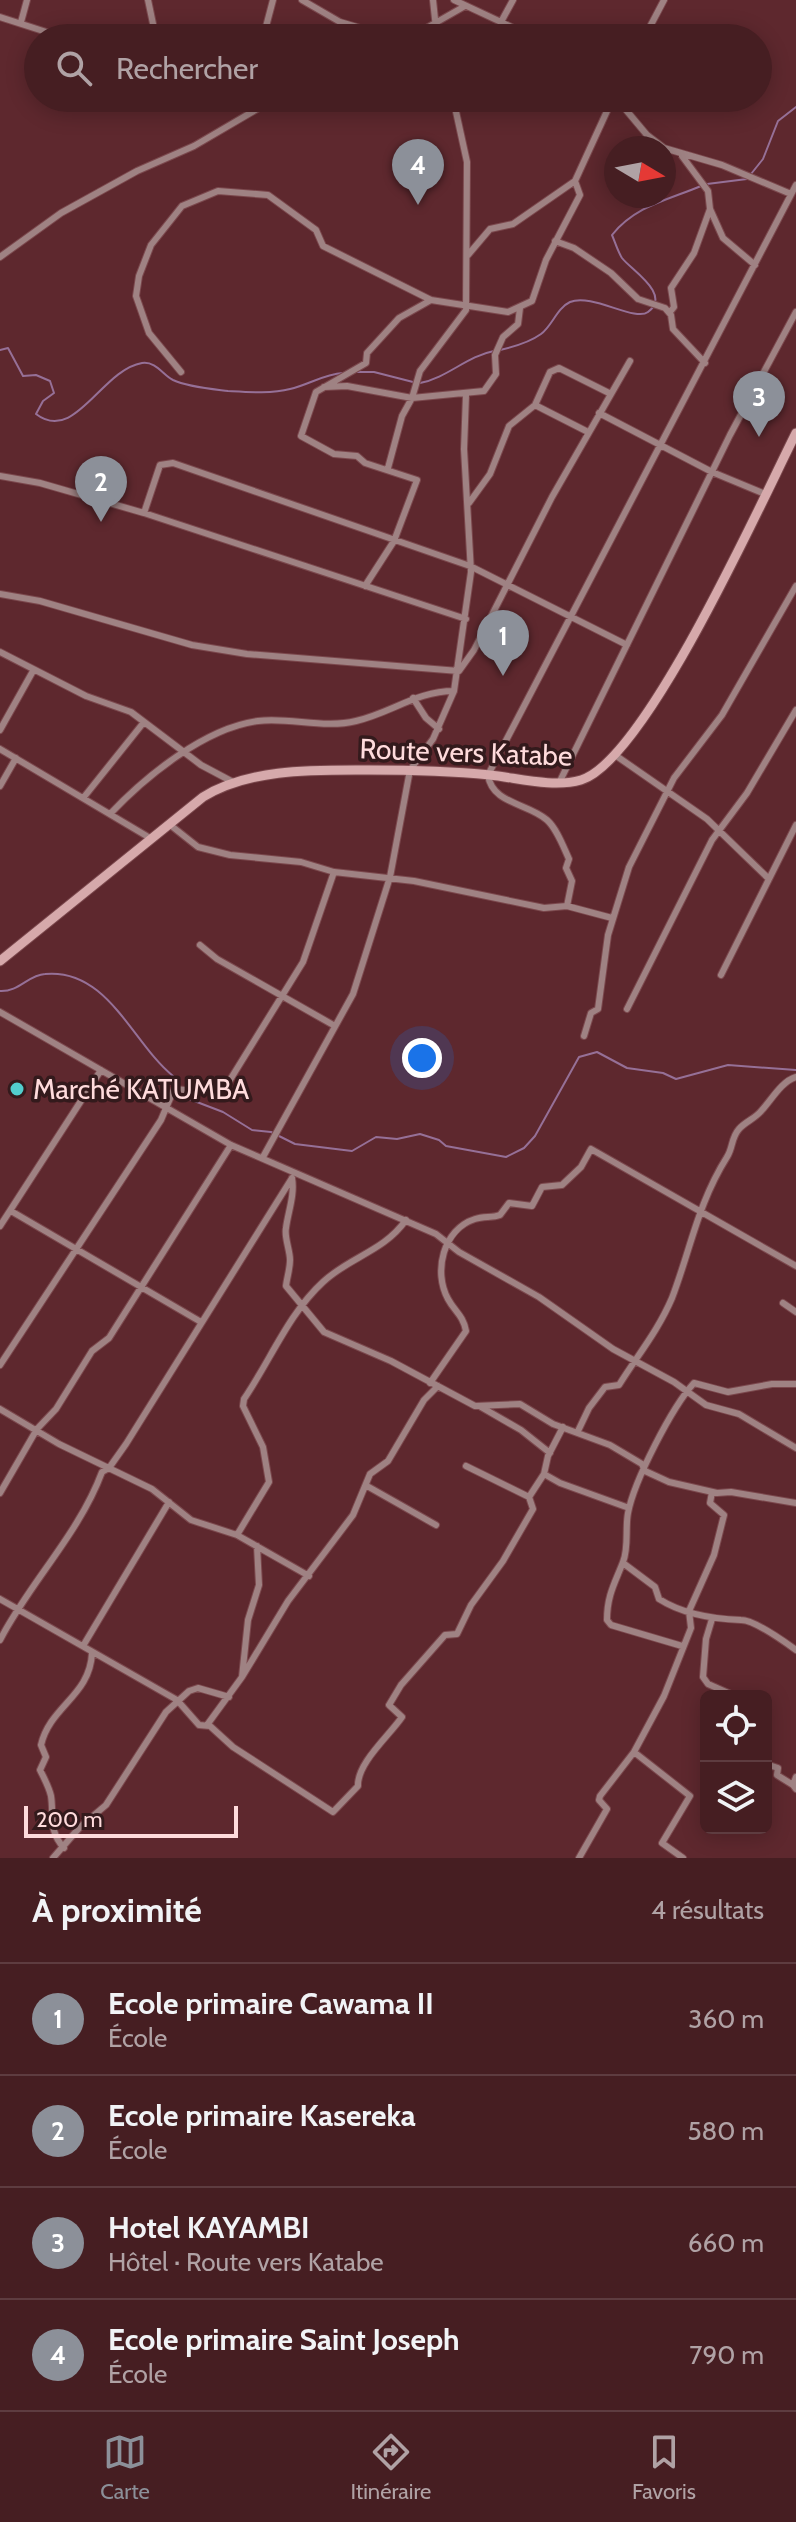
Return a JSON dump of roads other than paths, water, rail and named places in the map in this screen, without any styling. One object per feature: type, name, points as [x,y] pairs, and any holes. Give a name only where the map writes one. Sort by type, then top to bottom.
[{"type":"street","points":[[21,22],[27,0]]},
{"type":"street","points":[[148,0],[153,24]]},
{"type":"street","points":[[267,24],[273,0]]},
{"type":"street","points":[[302,0],[347,24]]},
{"type":"street","points":[[432,24],[433,0]]},
{"type":"street","points":[[454,0],[505,24]]},
{"type":"street","points":[[501,22],[513,0]]},
{"type":"street","points":[[651,24],[664,0]]},
{"type":"street","points":[[432,24],[465,6]]},
{"type":"street","points":[[0,17],[26,24]]},
{"type":"street","points":[[0,257],[61,213],[137,171],[194,146],[252,112]]},
{"type":"street","points":[[388,468],[402,416],[412,398],[420,371],[453,329],[467,304],[467,162],[456,112]]},
{"type":"street","points":[[468,255],[490,229],[513,224],[575,181],[607,112]]},
{"type":"street","points":[[626,112],[648,136]]},
{"type":"street","points":[[676,153],[722,165],[791,194]]},
{"type":"street","points":[[682,156],[708,191],[713,222],[723,238],[755,265]]},
{"type":"street","points":[[181,372],[149,333],[137,302],[137,283],[162,228],[187,201],[209,193],[241,190],[275,198],[316,230],[323,246],[431,300],[504,312],[532,301],[539,276],[580,195],[575,181]]},
{"type":"street","points":[[567,906],[572,881],[566,868],[569,859],[552,825],[540,815],[496,793],[488,775],[796,185]]},
{"type":"street","points":[[705,363],[673,329],[670,312],[674,307],[671,288],[694,253],[710,209]]},
{"type":"street","points":[[555,241],[578,250],[611,273],[638,299],[653,302],[670,312]]},
{"type":"street","points":[[365,586],[394,541],[417,482],[388,468],[365,463],[352,454],[334,454],[301,438],[316,392],[366,363],[367,353],[399,318],[431,300]]},
{"type":"street","points":[[324,387],[347,386],[412,398],[484,391],[497,372],[496,353],[503,337],[518,324],[520,308]]},
{"type":"street","points":[[559,783],[712,472],[796,312]]},
{"type":"street","points":[[459,671],[474,650],[588,432],[630,361]]},
{"type":"street","points":[[468,505],[487,481],[509,426],[535,405],[550,372],[559,368],[611,394]]},
{"type":"street","points":[[263,1157],[359,979],[390,877],[410,770],[439,729],[454,691],[466,619],[470,566],[464,449],[466,395]]},
{"type":"street","points":[[535,405],[588,432]]},
{"type":"street","points":[[599,413],[712,472],[765,494]]},
{"type":"street","name":"Route vers Katabe","points":[[1,957],[203,797],[233,782],[326,770],[410,770],[559,783],[583,779],[615,755],[671,674],[796,433]]},
{"type":"street","points":[[144,513],[160,465],[169,462],[470,566],[627,645]]},
{"type":"street","points":[[0,476],[40,483],[144,513],[466,619]]},
{"type":"street","points":[[584,1036],[591,1013],[598,1009],[612,918],[629,867],[681,767],[742,683],[795,589]]},
{"type":"street","points":[[0,594],[40,601],[192,645],[247,654],[459,671]]},
{"type":"street","points":[[0,652],[33,671],[124,709],[233,782]]},
{"type":"street","points":[[0,730],[33,671]]},
{"type":"street","points":[[110,814],[134,788],[184,752],[257,721],[348,723],[434,691],[454,691]]},
{"type":"street","points":[[413,698],[426,718],[439,729]]},
{"type":"street","points":[[627,1009],[687,886],[719,831],[756,780],[796,710]]},
{"type":"street","points":[[84,797],[144,722]]},
{"type":"street","points":[[0,749],[150,838]]},
{"type":"street","points":[[615,755],[719,831],[769,879]]},
{"type":"street","points":[[0,786],[16,758]]},
{"type":"street","points":[[169,824],[198,847],[230,855],[301,862],[334,872],[390,877],[522,905],[567,906],[612,918]]},
{"type":"street","points":[[721,975],[796,825]]},
{"type":"street","points":[[0,1365],[161,1120],[164,1107],[178,1088],[218,1093],[225,1088],[308,950],[334,872]]},
{"type":"street","points":[[200,945],[209,954],[279,996],[335,1026]]},
{"type":"street","points":[[0,1012],[231,1145],[263,1157],[293,1176],[406,1220],[539,1297],[613,1349],[712,1408],[734,1412],[796,1448]]},
{"type":"street","points":[[0,1226],[101,1070]]},
{"type":"street","points":[[578,1431],[605,1387],[619,1385],[630,1364],[637,1362],[672,1297],[700,1209],[737,1131],[759,1114],[785,1081],[796,1077]]},
{"type":"street","points":[[0,1493],[37,1429],[56,1409],[92,1351],[109,1338],[231,1145]]},
{"type":"street","points":[[430,1383],[466,1331],[463,1315],[448,1298],[439,1269],[447,1243],[473,1220],[497,1217],[509,1203],[532,1206],[542,1187],[562,1185],[591,1149],[796,1266]]},
{"type":"street","points":[[293,1176],[294,1188],[287,1208],[289,1218],[285,1229],[290,1261],[286,1286],[324,1332],[391,1361],[481,1407],[521,1430],[550,1453]]},
{"type":"street","points":[[0,1640],[15,1610],[77,1522],[102,1472],[109,1468],[293,1176]]},
{"type":"street","points":[[11,1211],[201,1322]]},
{"type":"street","points":[[237,1535],[269,1482],[264,1451],[243,1403],[302,1307],[324,1281],[393,1238],[406,1220]]},
{"type":"street","points":[[783,1303],[796,1312]]},
{"type":"street","points":[[682,1646],[609,1623],[606,1616],[612,1583],[623,1563],[629,1508],[644,1469],[687,1391],[695,1383],[728,1392],[772,1384],[796,1384]]},
{"type":"street","points":[[207,1725],[229,1697],[288,1601],[353,1515],[370,1474],[388,1461],[424,1400],[438,1386]]},
{"type":"street","points":[[481,1407],[520,1404],[563,1427],[613,1446],[644,1469],[669,1482],[712,1492],[796,1503]]},
{"type":"street","points":[[0,1409],[59,1444],[152,1489],[191,1520],[237,1535],[309,1576]]},
{"type":"street","points":[[529,1497],[544,1474],[563,1427]]},
{"type":"street","points":[[0,1599],[177,1700],[199,1725],[207,1725],[233,1747],[333,1812],[358,1786],[358,1778],[402,1717],[389,1705],[398,1688],[446,1634],[456,1635],[471,1605],[503,1561],[533,1509],[529,1497],[466,1466]]},
{"type":"street","points":[[544,1474],[560,1483],[629,1508]]},
{"type":"street","points":[[367,1486],[436,1525]]},
{"type":"street","points":[[579,1858],[607,1809],[599,1800],[600,1796],[634,1752],[664,1696],[691,1628],[689,1611],[714,1555],[724,1516],[710,1503],[712,1492]]},
{"type":"street","points":[[83,1646],[169,1502]]},
{"type":"street","points":[[242,1677],[248,1620],[259,1585],[257,1546]]},
{"type":"street","points":[[623,1563],[655,1587],[659,1599],[712,1619],[745,1621],[796,1650]]},
{"type":"street","points":[[712,1619],[706,1639],[703,1677],[708,1684],[722,1690]]},
{"type":"street","points":[[64,1848],[57,1840],[50,1816],[51,1796],[40,1770],[46,1757],[41,1745],[70,1697],[83,1687],[90,1673],[92,1653]]},
{"type":"street","points":[[53,1858],[80,1827],[106,1805],[134,1756],[177,1700],[194,1689],[229,1697]]},
{"type":"street","points":[[634,1752],[690,1796],[662,1843],[683,1858]]},
{"type":"street","points":[[772,1766],[778,1768],[777,1775],[795,1784]]},
{"type":"waterway","points":[[751,174],[763,159],[778,121],[796,107]]},
{"type":"waterway","points":[[707,184],[747,179]]},
{"type":"waterway","points":[[500,350],[541,334],[570,302],[590,301],[633,313],[648,312],[654,305],[653,290],[622,258],[612,235],[642,210],[701,186]]},
{"type":"waterway","points":[[0,350],[8,348],[23,376],[36,375],[50,381],[54,393],[43,401],[36,414],[50,421],[63,420],[76,413],[127,368],[142,363],[151,364],[173,380],[186,384],[243,392],[283,391],[343,373]]},
{"type":"waterway","points":[[420,383],[494,351]]},
{"type":"waterway","points":[[357,372],[374,372],[413,382]]},
{"type":"waterway","points":[[0,991],[13,989],[45,974],[67,975],[86,983],[117,1010],[173,1076],[174,1088]]},
{"type":"waterway","points":[[176,1094],[223,1112],[252,1130],[271,1132],[295,1144],[352,1151],[376,1137],[397,1139],[420,1134],[439,1140],[446,1146],[506,1157],[524,1148],[535,1136],[579,1057],[597,1052],[627,1068],[663,1073],[676,1079],[728,1065],[796,1070]]},
{"type":"place","name":"Ecole primaire Saint Joseph","points":[[418,205]]},
{"type":"place","name":"Hotel KAYAMBI","points":[[759,437]]},
{"type":"place","name":"Ecole primaire Kasereka","points":[[101,522]]},
{"type":"place","name":"Ecole primaire Cawama II","points":[[503,676]]},
{"type":"place","name":"Marché KATUMBA","points":[[17,1089]]}]
